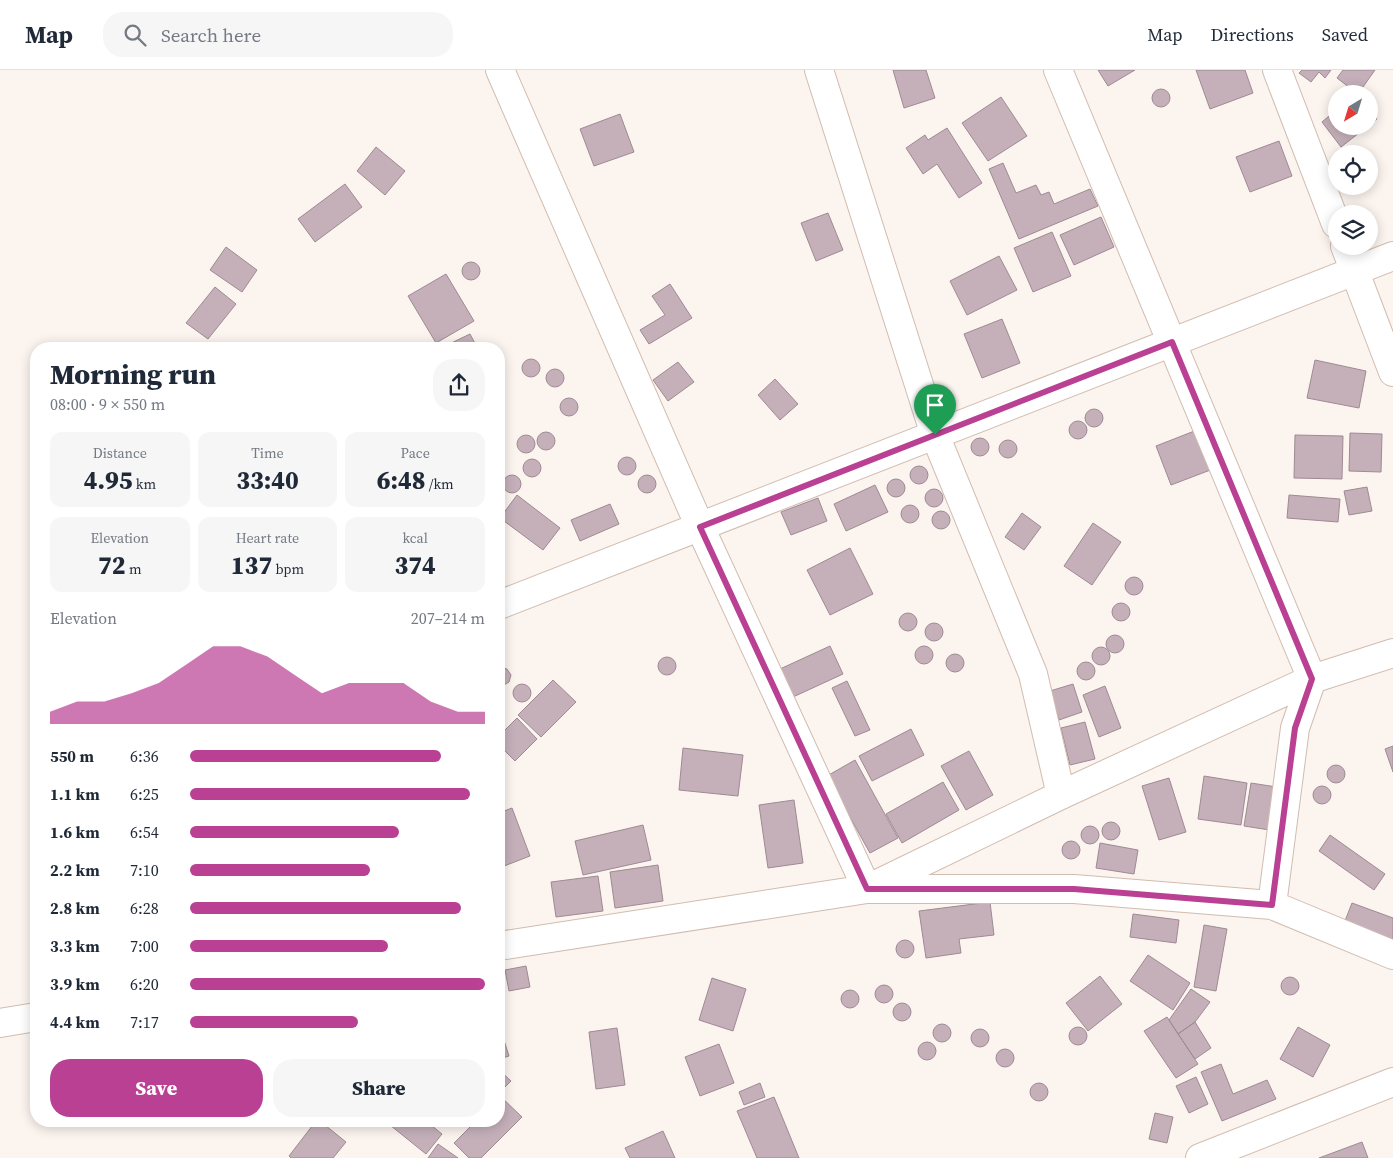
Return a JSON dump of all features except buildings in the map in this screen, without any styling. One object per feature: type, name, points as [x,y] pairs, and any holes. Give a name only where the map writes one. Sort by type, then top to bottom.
[{"type":"street","points":[[500,70],[700,527],[867,889]]},
{"type":"street","points":[[820,70],[935,435],[1033,674],[1061,795]]},
{"type":"street","points":[[1058,70],[1312,679],[1295,728],[1272,905]]},
{"type":"street","points":[[1277,70],[1329,205]]},
{"type":"street","points":[[1348,255],[1393,372]]},
{"type":"street","points":[[505,603],[1393,256]]},
{"type":"street","points":[[867,889],[1061,795],[1312,679],[1393,653]]},
{"type":"street","points":[[505,945],[867,889],[1074,889],[1272,905],[1393,955]]},
{"type":"street","points":[[0,1022],[30,1018]]},
{"type":"street","points":[[1200,1158],[1393,1082]]},
{"type":"route","points":[[1172,342],[1312,679],[1295,728],[1272,905],[1074,889],[867,889],[700,527],[935,435],[1172,342]]}]
